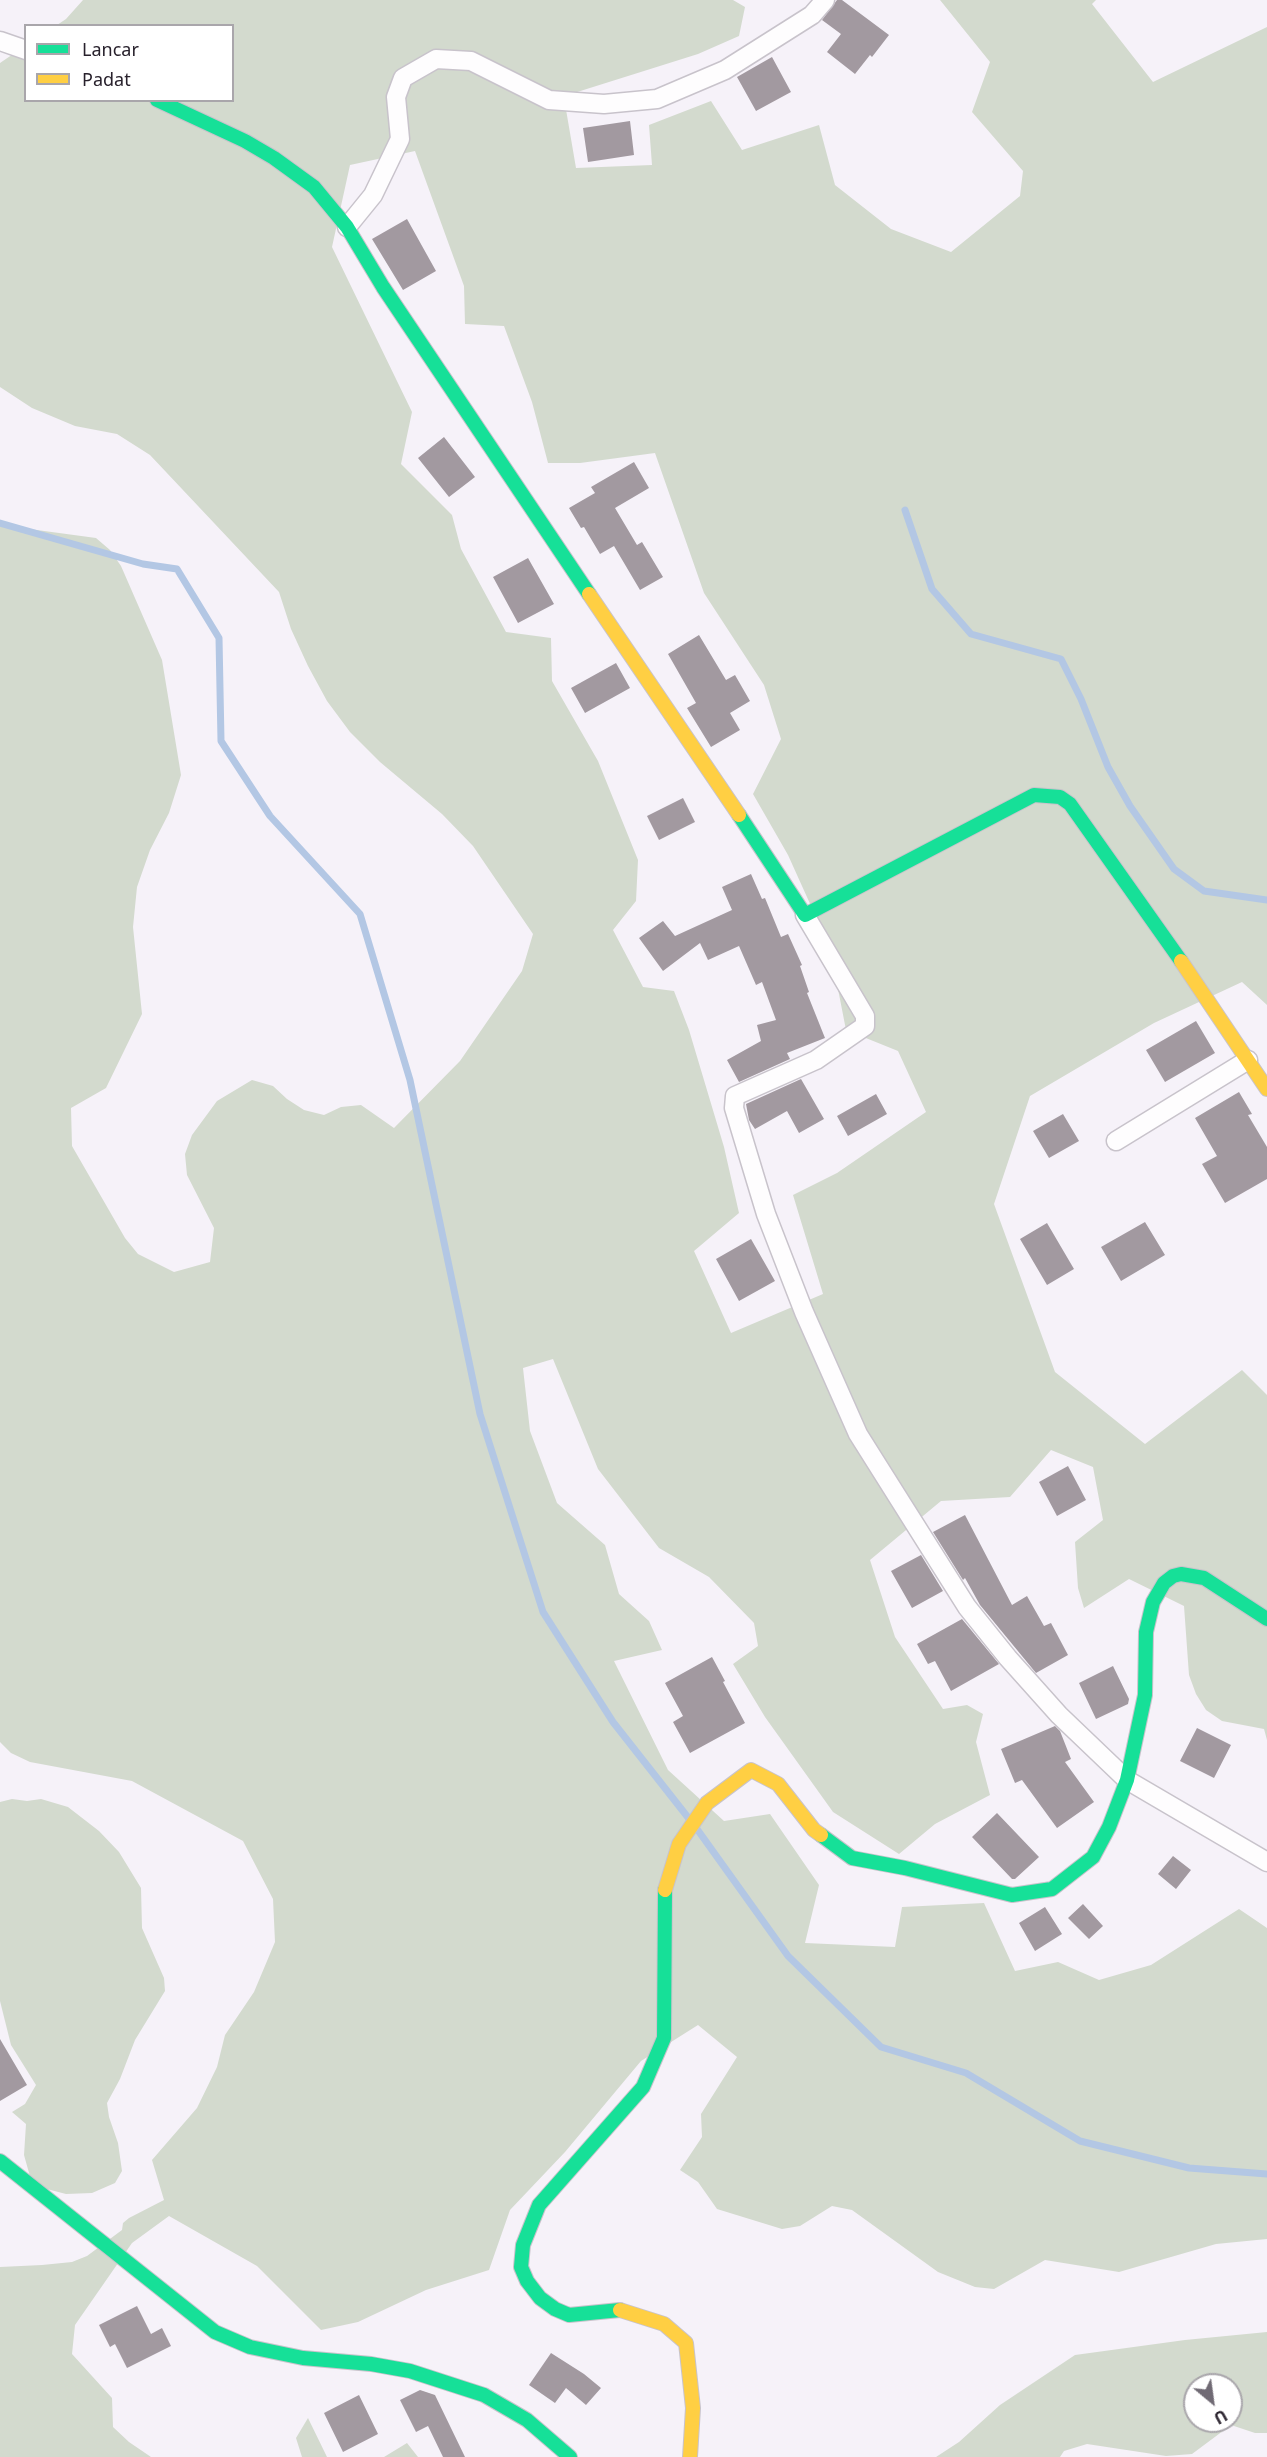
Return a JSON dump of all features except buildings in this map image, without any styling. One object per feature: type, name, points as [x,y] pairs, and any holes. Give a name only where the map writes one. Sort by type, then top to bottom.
[{"type":"street","points":[[347,227],[373,195],[400,139],[396,97],[403,78],[436,59],[471,61],[549,100],[604,104],[657,99],[725,70],[812,15],[825,0]]},
{"type":"street","points":[[0,42],[24,49]]},
{"type":"street","points":[[161,102],[245,141],[274,158],[314,187],[347,227],[383,287],[665,704],[804,915],[865,1016],[865,1026],[816,1060],[735,1096],[735,1108],[766,1214],[804,1312],[858,1434],[967,1607],[1008,1658],[1059,1714],[1127,1780],[1267,1862]]},
{"type":"street","points":[[804,915],[1034,795],[1060,797],[1070,804],[1267,1089]]},
{"type":"street","points":[[1116,1141],[1248,1060]]},
{"type":"street","points":[[690,2457],[693,2408],[686,2343],[664,2324],[617,2308],[569,2315],[540,2298],[527,2281],[521,2267],[523,2245],[539,2205],[643,2086],[664,2038],[665,1887],[679,1844],[707,1803],[751,1770],[778,1784],[814,1830],[852,1858],[905,1868],[1012,1894],[1052,1888],[1093,1857],[1109,1827],[1127,1780],[1145,1695],[1146,1632],[1154,1602],[1164,1583],[1173,1576],[1181,1574],[1197,1576],[1267,1620]]},
{"type":"street","points":[[0,2161],[215,2332],[250,2347],[303,2358],[371,2364],[410,2371],[484,2395],[527,2420],[570,2457]]},
{"type":"shaded area","points":[[83,0],[733,0],[745,7],[739,36],[698,54],[574,93],[563,92],[576,168],[652,165],[649,125],[711,101],[742,150],[819,125],[835,185],[891,229],[951,252],[1020,196],[1023,171],[972,112],[990,62],[940,0],[1096,0],[1092,4],[1153,82],[1267,27],[1267,1005],[1242,982],[1154,1023],[1030,1096],[994,1204],[1055,1372],[1145,1444],[1242,1370],[1267,1395],[1267,1740],[1264,1729],[1222,1721],[1206,1710],[1196,1694],[1189,1675],[1184,1606],[1129,1579],[1084,1608],[1078,1588],[1075,1542],[1103,1520],[1093,1467],[1051,1450],[1010,1497],[941,1501],[870,1560],[895,1637],[943,1709],[967,1705],[983,1714],[976,1742],[990,1795],[935,1824],[899,1854],[833,1812],[765,1717],[733,1664],[758,1646],[754,1623],[709,1577],[659,1548],[598,1469],[553,1359],[523,1368],[530,1431],[557,1503],[605,1545],[619,1594],[649,1621],[662,1650],[614,1661],[668,1770],[724,1821],[770,1814],[819,1885],[805,1943],[895,1947],[902,1907],[984,1903],[1015,1971],[1058,1962],[1099,1980],[1151,1965],[1239,1909],[1267,1928],[1267,2239],[1216,2244],[1119,2272],[1045,2260],[994,2289],[975,2287],[938,2272],[852,2210],[832,2206],[800,2226],[782,2229],[717,2209],[698,2182],[680,2170],[702,2137],[701,2114],[737,2057],[698,2025],[641,2061],[565,2152],[510,2210],[489,2270],[426,2290],[358,2322],[321,2330],[257,2266],[169,2216],[132,2243],[75,2325],[72,2354],[112,2398],[113,2427],[129,2442],[151,2457],[0,2457],[0,2267],[72,2262],[87,2256],[122,2230],[123,2223],[129,2218],[164,2200],[152,2160],[197,2108],[217,2067],[225,2035],[254,1992],[275,1942],[273,1899],[243,1841],[132,1781],[30,1762],[11,1753],[0,1742],[0,525],[96,538],[110,550],[121,566],[162,660],[181,775],[169,813],[150,850],[137,887],[133,927],[142,1014],[106,1088],[71,1108],[72,1146],[125,1238],[138,1254],[174,1272],[210,1262],[214,1228],[187,1175],[185,1154],[192,1135],[217,1101],[252,1080],[273,1086],[304,1110],[324,1115],[341,1107],[361,1105],[394,1128],[460,1061],[522,971],[533,934],[473,846],[442,814],[380,762],[350,732],[327,701],[308,666],[291,629],[279,592],[150,455],[117,434],[75,426],[32,408],[0,387],[0,63],[24,47],[24,102],[234,102],[234,24],[58,24]],"holes":[[[415,151],[464,286],[465,324],[504,326],[532,402],[548,463],[580,463],[655,453],[704,593],[764,685],[781,739],[753,794],[788,855],[830,948],[846,1030],[898,1051],[926,1112],[837,1173],[793,1195],[823,1294],[731,1333],[694,1251],[739,1213],[724,1147],[689,1030],[674,991],[643,987],[613,930],[636,901],[638,860],[598,761],[552,681],[551,638],[506,632],[461,549],[452,515],[401,464],[412,412],[332,247],[350,165]]]},
{"type":"shaded area","points":[[12,1799],[27,1801],[41,1799],[68,1807],[99,1831],[119,1852],[141,1888],[142,1928],[164,1978],[165,1991],[135,2040],[120,2079],[107,2103],[118,2143],[122,2171],[115,2183],[92,2193],[66,2194],[43,2188],[31,2180],[24,2155],[26,2124],[12,2112],[25,2104],[36,2085],[11,2045],[0,2001],[0,1802]]},
{"type":"shaded area","points":[[1267,2332],[1267,2433],[1255,2433],[1243,2429],[1243,2373],[1183,2373],[1183,2433],[1220,2433],[1192,2454],[1166,2456],[1087,2444],[1064,2451],[1060,2457],[936,2457],[959,2442],[1000,2405],[1075,2355],[1185,2340]]},
{"type":"shaded area","points":[[308,2418],[327,2457],[302,2457],[296,2438]]},
{"type":"shaded area","points":[[407,2443],[418,2457],[384,2457]]},
{"type":"waterway","points":[[905,510],[932,589],[971,634],[1061,659],[1081,699],[1108,767],[1130,806],[1174,869],[1204,891],[1267,900]]},
{"type":"waterway","points":[[0,523],[143,564],[177,569],[219,638],[221,741],[270,816],[360,914],[410,1080],[480,1414],[543,1612],[613,1722],[690,1820]]},
{"type":"waterway","points":[[697,1829],[788,1956],[881,2047],[966,2073],[1080,2141],[1189,2168],[1267,2174]]},
{"type":"traffic: fast","points":[[161,102],[245,141],[274,158],[314,187],[347,227],[383,287],[589,594]]},
{"type":"traffic: fast","points":[[739,815],[805,915],[1034,795],[1060,797],[1070,804],[1181,961]]},
{"type":"traffic: fast","points":[[821,1835],[852,1858],[905,1868],[1012,1895],[1052,1889],[1093,1857],[1109,1827],[1127,1780],[1145,1695],[1146,1632],[1153,1602],[1164,1583],[1173,1576],[1181,1574],[1204,1578],[1267,1619]]},
{"type":"traffic: fast","points":[[620,2310],[569,2315],[555,2309],[540,2298],[527,2281],[521,2267],[523,2245],[539,2205],[643,2087],[664,2038],[665,1890]]},
{"type":"traffic: fast","points":[[0,2161],[215,2332],[250,2347],[303,2358],[371,2364],[410,2371],[484,2395],[527,2420],[570,2457]]},
{"type":"traffic: slow","points":[[589,594],[739,815]]},
{"type":"traffic: slow","points":[[1181,961],[1267,1089]]},
{"type":"traffic: slow","points":[[665,1890],[679,1844],[707,1803],[751,1770],[778,1784],[814,1830],[821,1835]]},
{"type":"traffic: slow","points":[[620,2310],[664,2324],[686,2343],[693,2408],[690,2457]]}]
